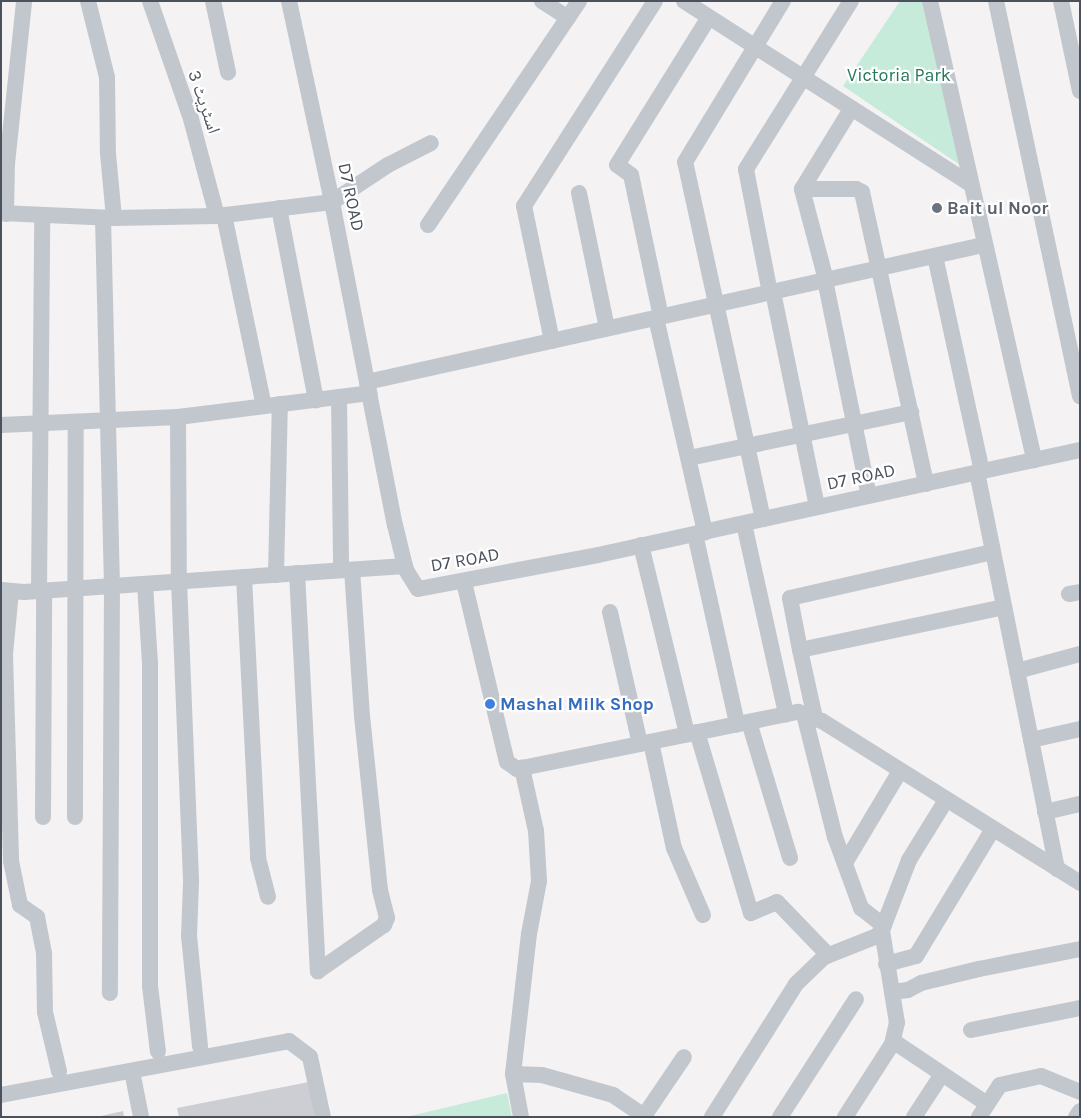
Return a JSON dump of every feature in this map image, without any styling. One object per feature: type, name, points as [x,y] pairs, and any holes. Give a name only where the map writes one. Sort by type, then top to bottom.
[{"type":"street","points":[[24,1],[7,164],[4,214],[108,218],[220,216],[332,202],[388,165],[431,143]]},
{"type":"street","points":[[88,1],[107,77],[112,586],[110,993]]},
{"type":"street","name":"اسٹریٹ 3","points":[[150,1],[191,119],[220,216],[264,406]]},
{"type":"street","points":[[213,1],[228,72]]},
{"type":"street","name":"D7 ROAD","points":[[289,1],[332,202],[405,566],[418,589],[464,582],[744,524],[1080,450]]},
{"type":"street","points":[[542,1],[568,18]]},
{"type":"street","points":[[428,225],[579,1]]},
{"type":"street","points":[[552,340],[524,206],[655,1]]},
{"type":"street","points":[[684,1],[803,79],[969,183]]},
{"type":"street","points":[[763,519],[685,162],[783,1]]},
{"type":"street","points":[[818,507],[746,169],[851,1]]},
{"type":"street","points":[[930,1],[983,245],[1034,460]]},
{"type":"street","points":[[996,1],[1080,396]]},
{"type":"street","points":[[1061,1],[1080,91]]},
{"type":"street","points":[[709,17],[617,164],[631,175],[658,317],[688,458],[700,533],[743,723],[790,858]]},
{"type":"street","points":[[851,109],[802,189],[826,280],[869,496]]},
{"type":"street","points":[[802,189],[860,190],[926,484]]},
{"type":"street","points":[[579,193],[607,328]]},
{"type":"street","points":[[279,208],[316,400]]},
{"type":"street","points":[[42,215],[43,817]]},
{"type":"street","points":[[1,425],[178,416],[339,397],[552,340],[983,245]]},
{"type":"street","points":[[936,256],[1057,869]]},
{"type":"street","points":[[297,574],[318,971],[384,925],[387,918],[380,890],[346,570],[339,397]]},
{"type":"street","points":[[276,575],[280,404]]},
{"type":"street","points":[[688,458],[911,412]]},
{"type":"street","points":[[178,416],[179,582],[191,882],[189,936],[200,1046]]},
{"type":"street","points":[[75,817],[78,589],[76,422]]},
{"type":"street","points":[[744,524],[786,714]]},
{"type":"street","points":[[641,545],[692,733],[751,913],[777,902],[828,955]]},
{"type":"street","points":[[845,1117],[893,1041],[897,1023],[886,964],[883,928],[861,908],[844,863],[810,716],[790,598],[993,552]]},
{"type":"street","points":[[59,1071],[46,1012],[44,954],[37,917],[20,905],[12,861],[5,655],[6,590],[78,589],[405,566]]},
{"type":"street","points":[[244,577],[258,858],[268,896]]},
{"type":"street","points":[[464,582],[507,762],[517,769],[786,714],[810,716],[1080,883]]},
{"type":"street","points":[[145,584],[150,664],[150,986],[158,1052]]},
{"type":"street","points":[[800,650],[1004,607]]},
{"type":"street","points":[[610,612],[674,848],[702,915]]},
{"type":"street","points":[[1017,671],[1080,654]]},
{"type":"street","points":[[1031,740],[1080,729]]},
{"type":"street","points":[[521,1117],[513,1074],[529,934],[539,881],[536,831],[522,768]]},
{"type":"street","points":[[844,863],[900,771]]},
{"type":"street","points":[[712,1117],[796,984],[828,955],[877,936],[883,928],[909,860],[946,800]]},
{"type":"street","points":[[1045,812],[1080,804]]},
{"type":"street","points":[[886,964],[916,956],[993,830]]},
{"type":"street","points":[[892,992],[908,990],[921,983],[979,969],[1080,949]]},
{"type":"street","points":[[780,1117],[856,999]]},
{"type":"street","points":[[971,1030],[1080,1008]]},
{"type":"street","points":[[1,1095],[132,1072],[289,1041],[310,1057],[323,1117]]},
{"type":"street","points":[[893,1041],[942,1074],[983,1111],[1000,1084],[1041,1076],[1080,1092]]},
{"type":"street","points":[[513,1074],[542,1075],[613,1095],[645,1116],[684,1056]]},
{"type":"street","points":[[132,1072],[141,1117]]},
{"type":"street","points":[[914,1117],[942,1074]]},
{"type":"street","points":[[1076,1117],[1080,1111]]},
{"type":"green space","name":"Victoria Park","points":[[900,1],[925,1],[960,165],[843,86]]},
{"type":"green space","points":[[507,1093],[512,1117],[406,1117]]},
{"type":"building","points":[[309,1082],[316,1117],[179,1117],[177,1108]]},
{"type":"building","points":[[123,1111],[124,1117],[101,1117],[101,1116]]},
{"type":"place","name":"Bait ul Noor","points":[[937,208]]},
{"type":"place","name":"Mashal Milk Shop","points":[[490,704]]}]
